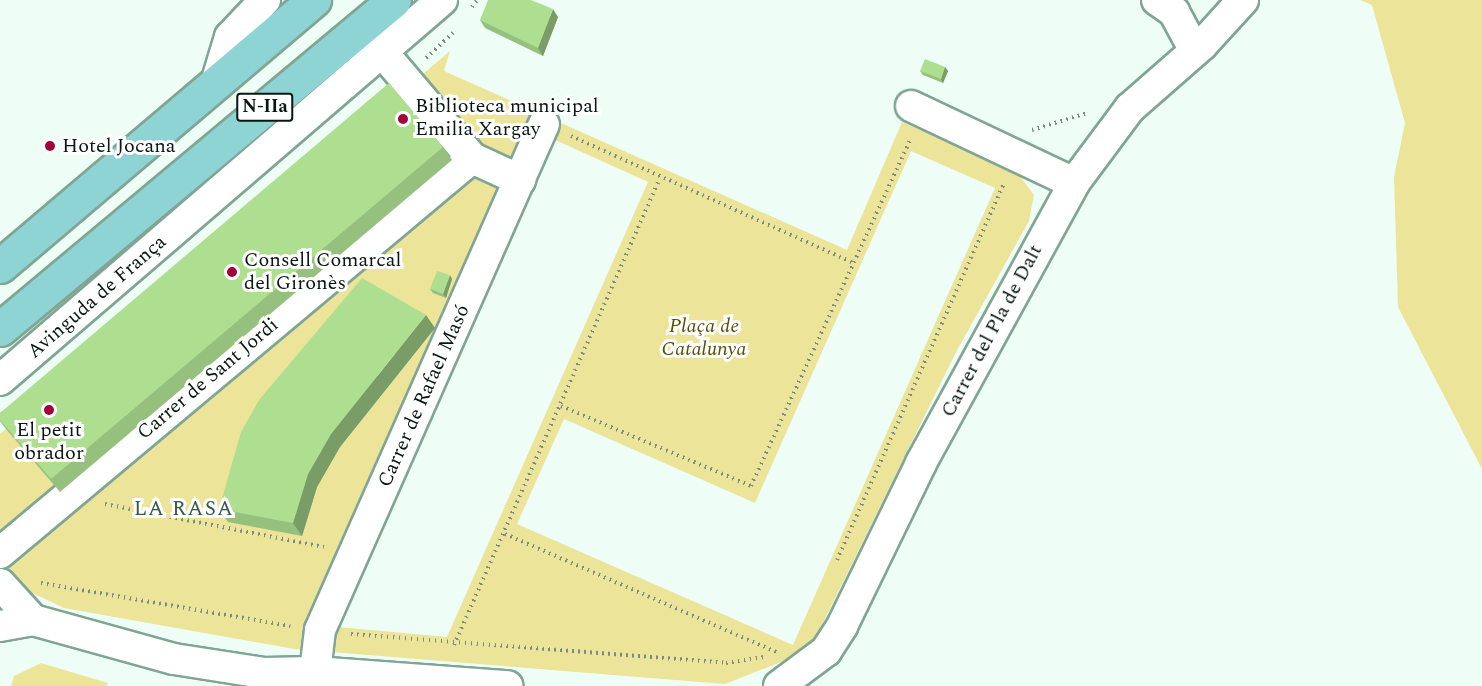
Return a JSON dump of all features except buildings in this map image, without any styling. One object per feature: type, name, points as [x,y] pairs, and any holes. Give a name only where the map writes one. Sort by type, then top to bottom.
[{"type":"main road","name":"N-IIa","points":[[0,266],[314,0]]},
{"type":"main road","name":"Avinguda de França","points":[[0,329],[394,0]]},
{"type":"street","points":[[216,83],[230,37],[265,0]]},
{"type":"street","name":"Avinguda de França","points":[[0,380],[442,0]]},
{"type":"street","points":[[1157,0],[1174,12],[1195,51]]},
{"type":"street","name":"Carrer del Pla de Dalt","points":[[779,686],[803,673],[842,626],[921,463],[1074,183],[1130,108],[1195,51],[1243,0]]},
{"type":"street","points":[[383,53],[472,158],[520,180]]},
{"type":"street","points":[[911,106],[1074,183]]},
{"type":"street","name":"Carrer de Rafael Masó","points":[[315,672],[320,630],[544,124]]},
{"type":"street","name":"Carrer de Sant Jordi","points":[[2,552],[472,158]]},
{"type":"street","name":"Avinguda de França","points":[[137,214],[194,215]]},
{"type":"street","points":[[0,584],[10,631],[129,649],[261,680],[315,672],[507,686]]},
{"type":"path","points":[[544,124],[660,178],[852,262]]},
{"type":"path","points":[[561,406],[751,486],[908,140],[919,144]]},
{"type":"path","points":[[832,571],[1005,182],[994,177]]},
{"type":"path","points":[[454,645],[505,534],[660,178]]},
{"type":"path","points":[[68,497],[354,553]]},
{"type":"path","points":[[2,552],[42,584],[320,630],[454,645],[726,663],[783,655],[505,534]]},
{"type":"green space","points":[[1360,0],[1482,0],[1482,469],[1398,307],[1394,177],[1405,123],[1372,5]]},
{"type":"green space","name":"Plaça de Catalunya","points":[[450,51],[444,71],[847,250],[902,122],[1017,172],[1034,195],[1029,221],[955,354],[818,633],[801,654],[725,684],[294,649],[64,608],[26,590],[0,560],[0,434]],"holes":[[[553,139],[648,182],[447,637],[338,627]],[[911,151],[995,188],[793,645],[517,524],[564,419],[755,503]],[[435,328],[340,447],[317,487],[250,445]]]},
{"type":"green space","points":[[41,663],[108,683],[107,686],[11,686],[14,676]]},
{"type":"place","name":"Biblioteca municipal Emilia Xargay","points":[[403,119]]},
{"type":"place","name":"Hotel Jocana","points":[[50,146]]},
{"type":"place","name":"Consell Comarcal del Gironès","points":[[232,272]]},
{"type":"place","name":"El petit obrador","points":[[49,410]]},
{"type":"district","name":"LA RASA","points":[[184,509]]}]
